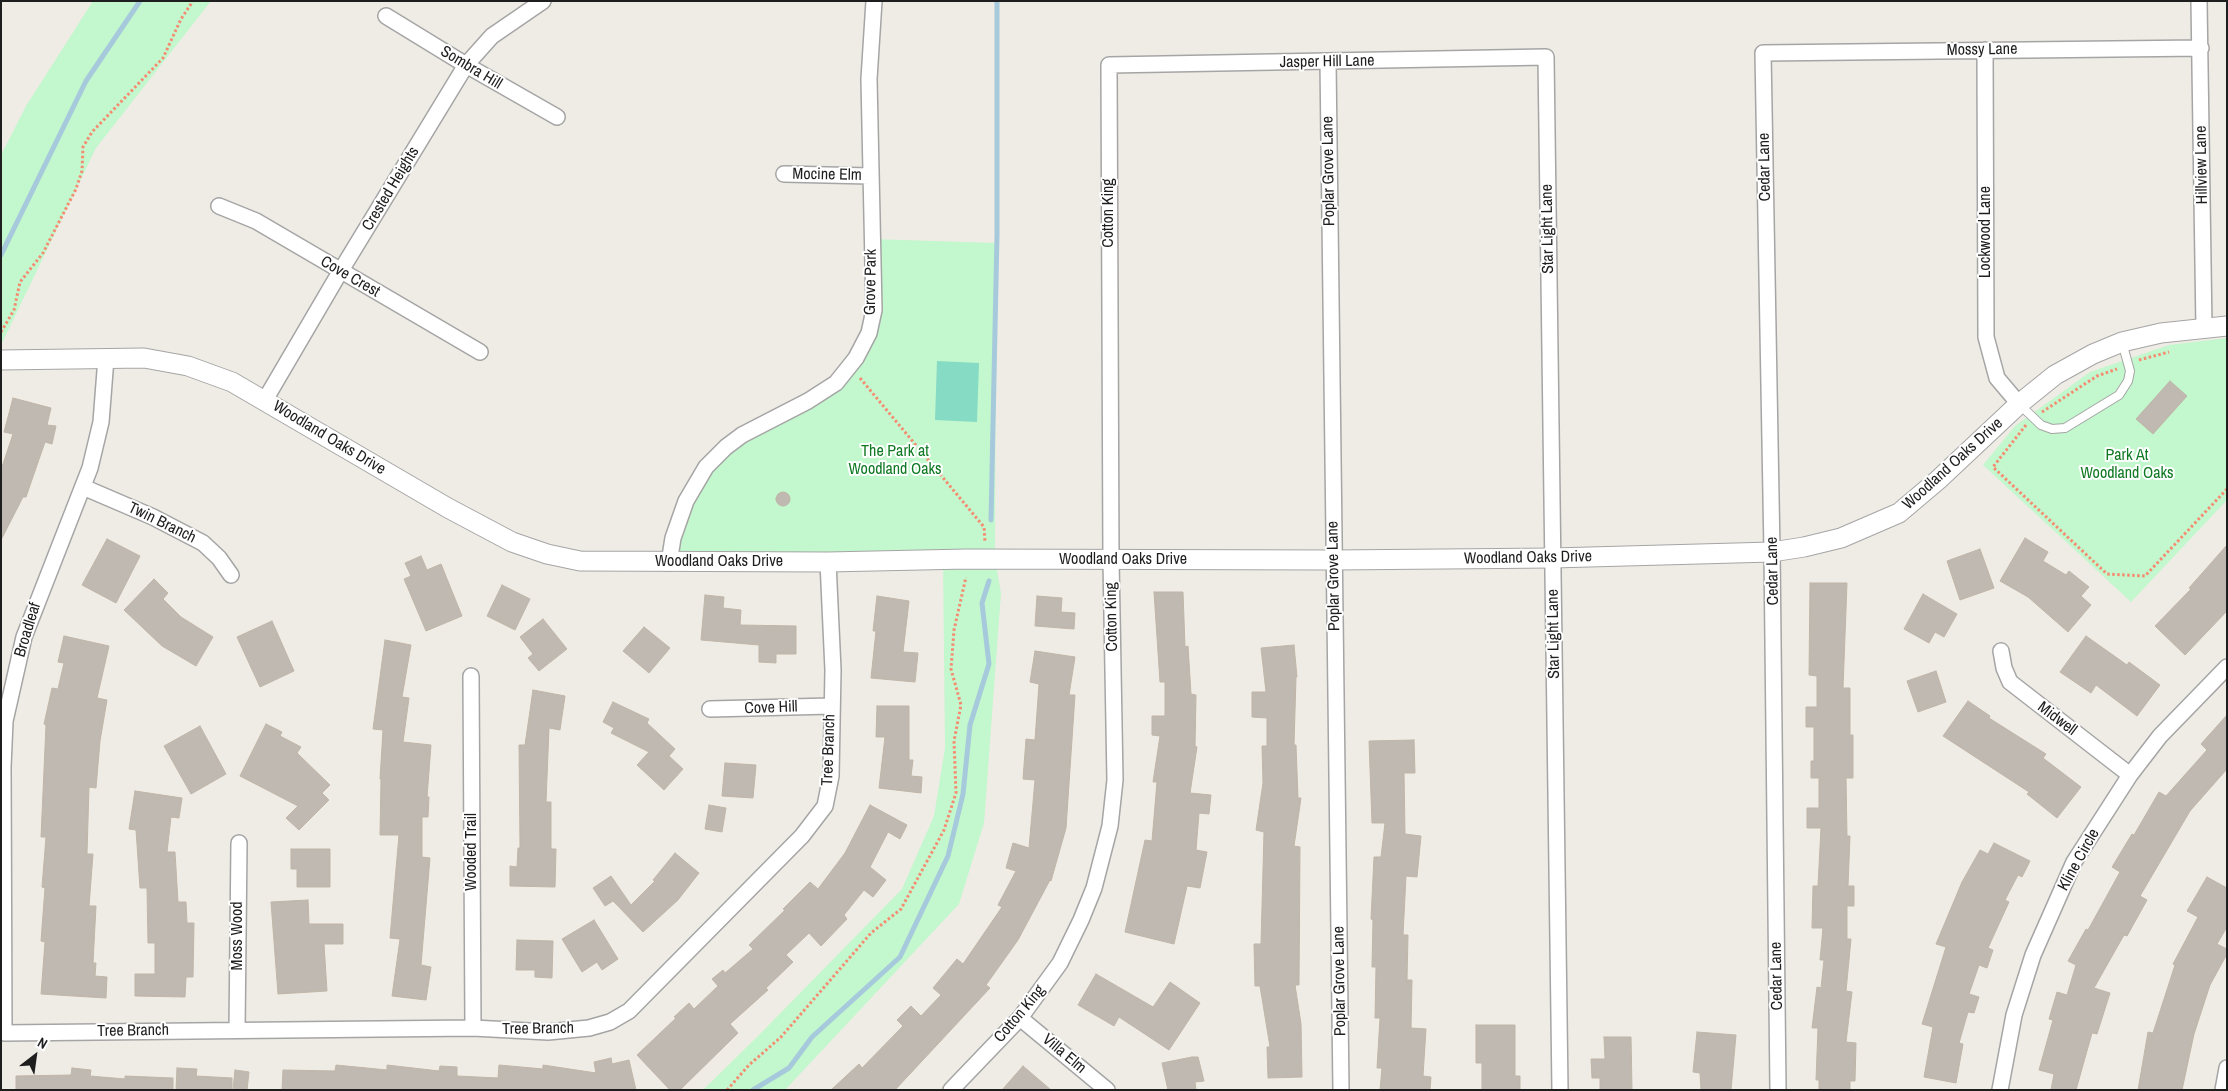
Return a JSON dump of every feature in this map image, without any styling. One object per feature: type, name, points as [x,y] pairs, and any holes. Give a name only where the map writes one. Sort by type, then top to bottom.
[{"type":"street","name":"Crested Heights","points":[[265,400],[340,272],[466,66],[492,36],[543,1]]},
{"type":"street","name":"Grove Park","points":[[669,563],[673,538],[686,501],[706,467],[726,447],[742,435],[808,401],[836,383],[856,358],[869,333],[874,310],[869,79],[874,1]]},
{"type":"street","name":"Hillview Lane","points":[[2199,1],[2204,329]]},
{"type":"street","name":"Sombra Hill","points":[[386,16],[466,66],[557,117]]},
{"type":"street","name":"Mossy Lane","points":[[1763,53],[2201,48]]},
{"type":"street","name":"Lockwood Lane","points":[[1986,50],[1986,338],[1997,378],[2019,404]]},
{"type":"street","name":"Cedar Lane","points":[[1763,53],[1772,552],[1778,1090]]},
{"type":"street","name":"Jasper Hill Lane","points":[[1109,65],[1546,57]]},
{"type":"street","name":"Star Light Lane","points":[[1546,57],[1560,1090]]},
{"type":"street","name":"Poplar Grove Lane","points":[[1328,62],[1341,1090]]},
{"type":"street","name":"Cotton King","points":[[951,1090],[1020,1018],[1060,962],[1081,920],[1094,888],[1110,826],[1115,780],[1111,560],[1109,65]]},
{"type":"street","name":"Mocine Elm","points":[[784,174],[870,176]]},
{"type":"street","name":"Cove Crest","points":[[219,206],[256,221],[340,272],[480,352]]},
{"type":"street","name":"Woodland Oaks Drive","points":[[1,360],[144,358],[188,366],[232,382],[448,508],[512,542],[548,554],[580,561],[669,563],[967,559],[1334,560],[1553,558],[1772,552],[1841,538],[1899,513],[1938,480],[2019,404],[2055,375],[2093,354],[2122,342],[2162,333],[2227,326]]},
{"type":"street","name":"Broadleaf","points":[[4,1033],[3,767],[5,721],[24,637],[90,468],[102,422],[106,358]]},
{"type":"street","name":"Twin Branch","points":[[82,487],[153,517],[203,543],[219,558],[231,575]]},
{"type":"street","name":"Tree Branch","points":[[4,1033],[473,1028],[548,1032],[589,1028],[610,1022],[629,1011],[802,836],[825,806],[831,776],[832,670],[828,562]]},
{"type":"street","name":"Midwell","points":[[2001,651],[2010,682],[2130,775]]},
{"type":"street","name":"Kline Circle","points":[[2000,1090],[2014,1015],[2034,955],[2074,862],[2130,775],[2160,736],[2227,667]]},
{"type":"street","name":"Wooded Trail","points":[[471,676],[473,1028]]},
{"type":"street","name":"Cove Hill","points":[[710,709],[831,706]]},
{"type":"street","name":"Moss Wood","points":[[237,1030],[239,842]]},
{"type":"street","name":"Villa Elm","points":[[1020,1018],[1107,1090]]},
{"type":"street","points":[[2223,1090],[2227,1068]]},
{"type":"lane","points":[[2019,404],[2041,425],[2052,429],[2065,428],[2119,395],[2128,381],[2130,371],[2122,342]]},
{"type":"path","points":[[1,332],[14,310],[20,282],[43,253],[76,189],[82,170],[83,147],[92,132],[163,58],[181,19],[193,1]]},
{"type":"path","points":[[2174,351],[2147,357],[2097,376],[2033,418],[2005,449],[1993,467],[2107,574],[2145,576],[2227,489]]},
{"type":"path","points":[[848,368],[862,379],[984,527],[987,559]]},
{"type":"path","points":[[727,1090],[749,1065],[781,1037],[871,933],[901,908],[944,830],[956,793],[954,742],[961,705],[951,669],[954,630],[966,583],[967,559]]},
{"type":"green space","points":[[93,1],[211,1],[96,148],[1,345],[1,155],[26,106]]},
{"type":"green space","name":"The Park at Woodland Oaks","points":[[872,239],[996,243],[995,559],[1001,593],[984,823],[959,904],[785,1090],[703,1090],[902,889],[934,816],[945,748],[943,559],[669,563],[706,467],[836,383],[869,333]]},
{"type":"green space","name":"Park At Woodland Oaks","points":[[2227,338],[2227,500],[2131,602],[1983,465],[2015,426],[2090,372],[2169,345]]},
{"type":"green space","points":[[937,361],[979,363],[977,422],[935,420]]},
{"type":"building","points":[[2170,381],[2187,396],[2153,434],[2136,419]]},
{"type":"building","points":[[13,398],[51,408],[47,425],[56,426],[52,444],[45,442],[26,497],[23,497],[1,540],[1,470],[13,434],[4,432]]},
{"type":"building","points":[[780,492],[786,492],[790,499],[786,506],[780,506],[776,502],[776,496]]},
{"type":"building","points":[[2025,538],[2048,552],[2043,561],[2066,575],[2069,571],[2089,587],[2081,596],[2091,605],[2068,632],[2028,597],[2000,581]]},
{"type":"building","points":[[107,539],[140,556],[116,603],[82,585]]},
{"type":"building","points":[[2227,545],[2227,611],[2185,655],[2155,626],[2191,589],[2189,588]]},
{"type":"building","points":[[1980,549],[1994,588],[1960,600],[1947,561]]},
{"type":"building","points":[[421,556],[427,570],[441,564],[462,616],[426,631],[404,579],[411,576],[405,563]]},
{"type":"building","points":[[154,579],[168,593],[163,599],[181,617],[213,637],[196,666],[162,646],[124,610]]},
{"type":"building","points":[[1810,583],[1847,583],[1843,688],[1850,688],[1850,735],[1853,735],[1853,778],[1846,778],[1847,836],[1850,836],[1848,886],[1854,886],[1854,906],[1847,906],[1847,939],[1851,939],[1846,991],[1852,992],[1846,1042],[1856,1043],[1855,1081],[1850,1081],[1850,1090],[1819,1090],[1819,1080],[1816,1080],[1818,1028],[1812,1028],[1817,987],[1821,988],[1824,960],[1820,960],[1823,928],[1812,928],[1813,886],[1818,886],[1821,828],[1807,828],[1807,808],[1819,808],[1819,778],[1811,778],[1811,761],[1814,761],[1814,727],[1806,727],[1806,707],[1817,707],[1817,676],[1809,675]]},
{"type":"building","points":[[502,585],[530,599],[515,630],[487,616]]},
{"type":"building","points":[[1154,592],[1183,592],[1185,647],[1188,646],[1191,694],[1196,695],[1195,746],[1197,747],[1190,793],[1211,795],[1209,814],[1199,813],[1196,850],[1207,852],[1200,888],[1187,886],[1174,944],[1125,932],[1145,840],[1152,841],[1157,782],[1153,782],[1160,736],[1152,735],[1152,716],[1165,716],[1165,682],[1160,682]]},
{"type":"building","points":[[1923,594],[1957,614],[1944,637],[1935,632],[1929,643],[1904,629]]},
{"type":"building","points":[[705,595],[724,597],[723,608],[741,610],[740,625],[796,626],[796,654],[776,654],[776,663],[759,662],[759,645],[701,640]]},
{"type":"building","points":[[877,596],[909,601],[903,652],[918,653],[915,682],[871,678],[876,631],[873,631]]},
{"type":"building","points":[[1037,596],[1062,598],[1061,612],[1075,613],[1074,629],[1035,626]]},
{"type":"building","points":[[543,619],[567,649],[539,671],[528,658],[533,654],[520,637]]},
{"type":"building","points":[[272,621],[294,671],[260,687],[237,637]]},
{"type":"building","points":[[644,627],[670,648],[649,673],[623,651]]},
{"type":"building","points":[[64,636],[109,646],[97,698],[107,700],[100,741],[96,788],[89,787],[87,854],[93,854],[89,906],[96,906],[93,963],[96,963],[95,976],[107,977],[106,998],[41,994],[45,942],[41,941],[45,888],[42,887],[46,837],[41,837],[46,725],[44,724],[52,688],[58,689],[64,663],[58,662]]},
{"type":"building","points":[[2086,636],[2127,665],[2129,662],[2160,685],[2137,716],[2096,685],[2091,693],[2060,672]]},
{"type":"building","points":[[385,640],[411,645],[402,697],[409,698],[403,742],[431,745],[427,797],[429,797],[428,817],[422,817],[422,857],[430,858],[421,965],[431,967],[426,1000],[392,996],[400,939],[390,938],[399,835],[380,835],[380,779],[383,730],[373,729]]},
{"type":"building","points":[[1294,645],[1297,677],[1294,745],[1296,745],[1298,798],[1301,798],[1294,846],[1300,847],[1299,985],[1295,985],[1301,1024],[1302,1077],[1268,1078],[1267,1047],[1270,1047],[1260,986],[1255,986],[1254,944],[1261,944],[1264,832],[1256,830],[1263,783],[1262,746],[1267,746],[1267,718],[1252,717],[1252,692],[1266,692],[1261,648]]},
{"type":"building","points":[[1035,651],[1075,657],[1069,695],[1075,695],[1066,828],[1051,881],[1018,940],[986,985],[990,988],[895,1090],[831,1090],[859,1064],[862,1068],[903,1026],[897,1020],[911,1006],[921,1016],[941,995],[933,988],[957,959],[963,964],[1002,907],[998,905],[1016,871],[1006,868],[1013,843],[1029,848],[1035,780],[1023,779],[1026,739],[1035,740],[1039,684],[1030,682]]},
{"type":"building","points":[[1936,671],[1946,702],[1918,712],[1907,681]]},
{"type":"building","points":[[533,690],[565,696],[560,730],[549,728],[546,802],[551,802],[551,849],[556,849],[555,887],[510,886],[510,866],[517,867],[518,848],[520,848],[519,745],[525,745]]},
{"type":"building","points":[[1968,701],[1990,716],[1989,718],[2046,754],[2043,758],[2081,787],[2057,818],[2027,794],[2029,792],[1943,736]]},
{"type":"building","points":[[613,702],[649,719],[647,723],[675,749],[669,756],[683,769],[664,790],[637,765],[649,752],[611,733],[614,728],[603,722]]},
{"type":"building","points":[[877,706],[909,706],[909,760],[913,760],[911,776],[922,777],[921,793],[879,788],[885,737],[876,737]]},
{"type":"building","points":[[2227,715],[2227,769],[2190,811],[2140,896],[2147,900],[2127,936],[2124,935],[2094,988],[2110,993],[2097,1034],[2092,1033],[2076,1090],[2051,1090],[2054,1074],[2039,1070],[2053,1020],[2049,1019],[2057,992],[2067,995],[2076,965],[2068,961],[2086,929],[2088,930],[2120,872],[2112,867],[2132,834],[2134,835],[2159,792],[2166,796],[2207,750],[2201,744]]},
{"type":"building","points":[[266,724],[282,732],[280,736],[301,747],[297,753],[330,785],[322,793],[329,800],[299,830],[286,818],[298,806],[240,776]]},
{"type":"building","points":[[200,726],[226,774],[191,794],[164,746]]},
{"type":"building","points":[[1414,740],[1415,773],[1404,773],[1405,834],[1421,836],[1417,877],[1406,876],[1403,935],[1408,935],[1407,980],[1412,980],[1411,1028],[1426,1029],[1423,1076],[1431,1077],[1430,1090],[1380,1090],[1382,1068],[1377,1068],[1380,1018],[1375,1018],[1376,967],[1372,967],[1373,920],[1371,919],[1374,857],[1381,857],[1385,823],[1372,823],[1369,741]]},
{"type":"building","points":[[725,763],[756,765],[753,798],[722,796]]},
{"type":"building","points":[[135,791],[182,798],[179,818],[171,817],[167,852],[175,852],[178,902],[186,902],[187,923],[194,923],[193,977],[186,977],[185,997],[135,996],[135,974],[155,974],[155,943],[148,943],[147,888],[140,888],[136,830],[129,829]]},
{"type":"building","points":[[709,805],[726,808],[722,832],[705,829]]},
{"type":"building","points":[[870,805],[907,825],[900,839],[888,832],[870,867],[886,880],[873,897],[864,890],[844,915],[847,919],[821,946],[809,933],[786,955],[793,962],[766,988],[768,990],[730,1024],[738,1033],[680,1090],[670,1090],[637,1055],[689,1003],[694,1009],[718,986],[712,979],[723,970],[725,973],[753,949],[749,945],[785,910],[783,909],[810,882],[818,889],[845,853]]},
{"type":"building","points":[[1994,843],[2030,861],[2022,877],[2018,875],[2005,900],[2009,902],[1988,948],[1993,950],[1987,968],[1979,965],[1969,994],[1979,997],[1974,1013],[1968,1012],[1959,1043],[1963,1044],[1956,1083],[1924,1077],[1933,1027],[1922,1024],[1946,947],[1936,944],[1962,882],[1980,850],[1988,854]]},
{"type":"building","points":[[291,849],[330,849],[330,887],[297,887],[297,869],[291,869]]},
{"type":"building","points":[[675,853],[699,873],[678,900],[643,932],[613,901],[605,906],[593,888],[611,876],[631,905],[655,881],[653,880]]},
{"type":"building","points":[[2207,877],[2227,888],[2227,927],[2217,944],[2227,949],[2227,954],[2210,985],[2194,1034],[2182,1090],[2138,1090],[2148,1032],[2153,1033],[2175,965],[2173,964],[2198,917],[2187,911]]},
{"type":"building","points":[[308,900],[309,924],[343,924],[343,944],[324,944],[327,991],[278,994],[271,902]]},
{"type":"building","points":[[594,920],[618,959],[602,970],[597,962],[582,972],[562,939]]},
{"type":"building","points":[[517,940],[553,941],[552,978],[535,977],[535,970],[516,970]]},
{"type":"building","points":[[1096,974],[1153,1007],[1170,982],[1200,1003],[1169,1050],[1119,1017],[1114,1026],[1078,1005]]},
{"type":"building","points":[[1476,1025],[1515,1025],[1515,1076],[1520,1076],[1520,1090],[1482,1090],[1482,1063],[1476,1063]]},
{"type":"building","points":[[1697,1032],[1736,1035],[1731,1090],[1701,1090],[1700,1073],[1693,1072]]},
{"type":"building","points":[[1604,1037],[1631,1037],[1632,1090],[1600,1090],[1600,1078],[1592,1078],[1591,1059],[1605,1059]]},
{"type":"building","points":[[1198,1057],[1204,1081],[1195,1082],[1196,1090],[1168,1090],[1162,1063]]},
{"type":"building","points":[[611,1058],[612,1064],[629,1060],[636,1090],[282,1090],[283,1070],[335,1071],[336,1065],[387,1070],[387,1065],[439,1071],[440,1066],[457,1067],[457,1076],[498,1078],[499,1065],[543,1069],[543,1065],[596,1073],[594,1062]]},
{"type":"building","points":[[1023,1066],[1051,1090],[1002,1090]]},
{"type":"building","points":[[72,1068],[91,1070],[90,1076],[125,1079],[125,1076],[173,1078],[173,1090],[16,1090],[16,1076],[71,1075]]},
{"type":"building","points":[[177,1068],[197,1069],[196,1076],[232,1078],[232,1090],[176,1090]]},
{"type":"building","points":[[235,1070],[249,1072],[247,1090],[233,1090]]},
{"type":"waterway","points":[[1,255],[86,81],[140,1]]},
{"type":"waterway","points":[[991,520],[997,235],[997,1]]},
{"type":"waterway","points":[[753,1090],[789,1068],[812,1037],[900,957],[948,856],[963,794],[970,725],[989,664],[982,603],[989,581]]}]
